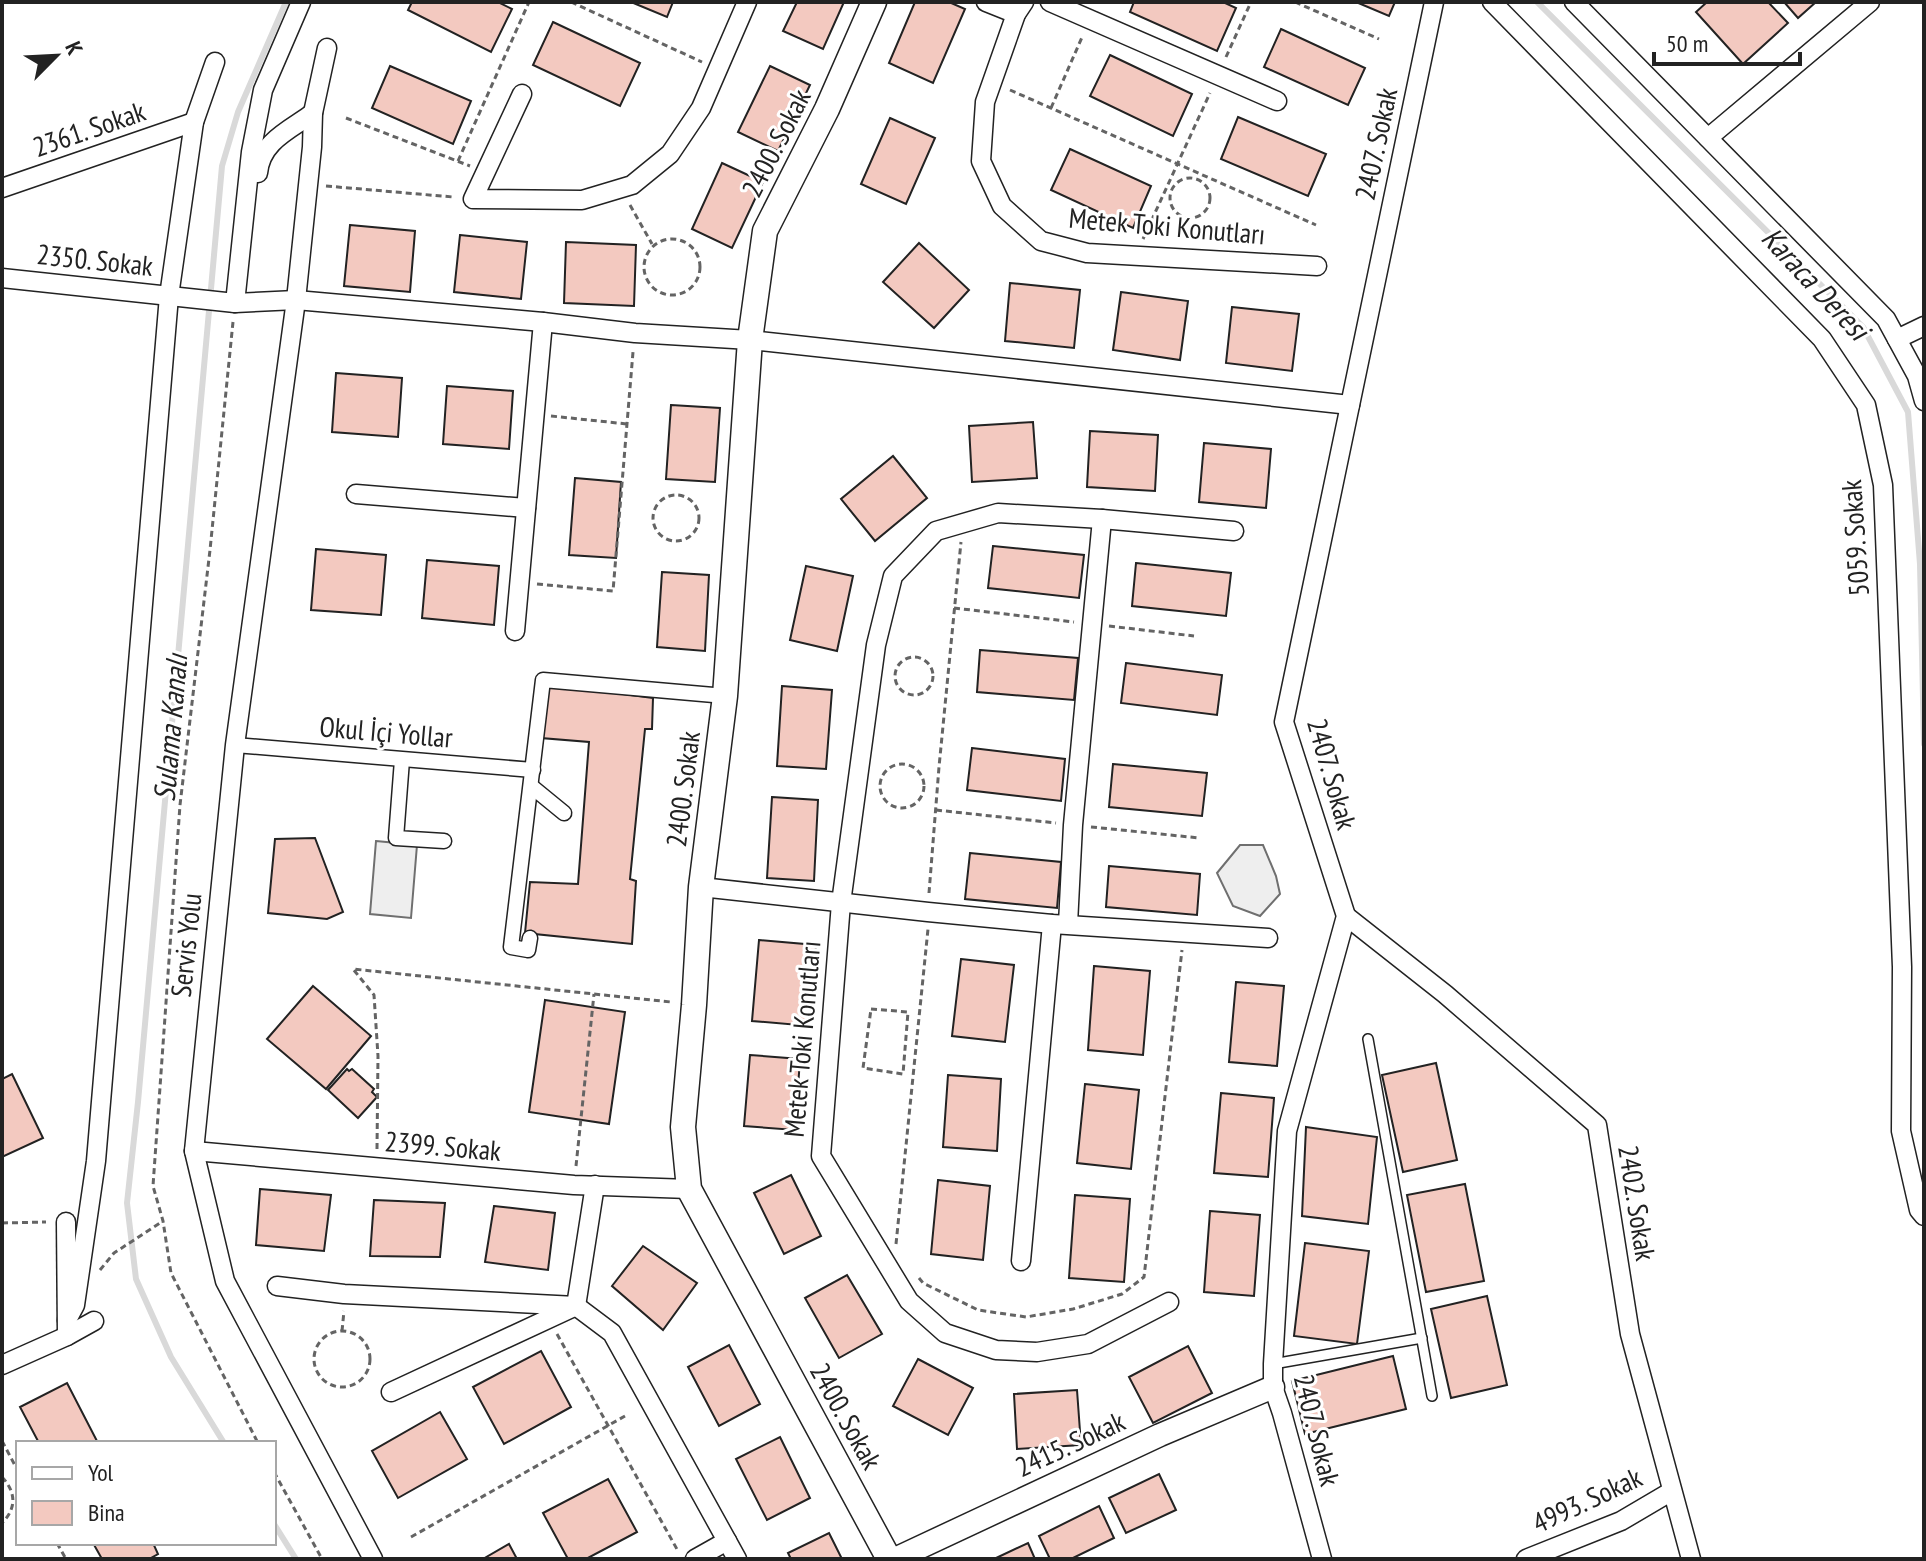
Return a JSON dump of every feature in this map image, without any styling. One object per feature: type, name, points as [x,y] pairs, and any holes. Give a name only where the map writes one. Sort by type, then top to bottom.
[{"type":"main road","name":"2400. Sokak","points":[[874,2],[827,109],[765,231],[750,340],[725,696],[701,887],[683,1127],[689,1189],[892,1559]]},
{"type":"street","points":[[237,303],[251,152],[263,90],[301,2]]},
{"type":"street","points":[[522,94],[473,199],[582,200],[632,185],[670,154],[701,108],[747,2]]},
{"type":"street","points":[[986,2],[1020,8]]},
{"type":"street","points":[[1050,2],[1277,101]]},
{"type":"street","name":"2407. Sokak","points":[[1322,1559],[1273,1376],[1287,1131],[1346,916],[1284,722],[1434,2]]},
{"type":"street","name":"5059. Sokak","points":[[1492,2],[1822,339],[1866,405],[1883,485],[1902,967],[1901,1131],[1919,1210],[1924,1216]]},
{"type":"street","points":[[1574,2],[1886,319],[1917,376],[1924,401]]},
{"type":"street","points":[[1708,138],[1870,2]]},
{"type":"street","name":"Metek Toki Konutları","points":[[1020,8],[985,102],[981,161],[1002,206],[1041,241],[1087,253],[1317,266]]},
{"type":"street","name":"Servis Yolu","points":[[327,48],[313,113],[296,300],[235,745],[194,1151],[225,1281],[373,1559]]},
{"type":"street","points":[[67,1328],[76,1302],[96,1161],[194,122],[215,62]]},
{"type":"street","points":[[237,303],[259,164],[264,151],[313,113]]},
{"type":"street","name":"2361. Sokak","points":[[2,188],[194,122]]},
{"type":"street","name":"2350. Sokak","points":[[2,278],[237,303],[296,300],[635,333],[750,340],[1350,405]]},
{"type":"street","points":[[515,631],[543,322]]},
{"type":"street","points":[[1897,339],[1924,326]]},
{"type":"street","points":[[356,494],[526,508]]},
{"type":"street","name":"Metek Toki Konutları","points":[[1169,1302],[1088,1344],[1037,1352],[996,1350],[945,1333],[909,1301],[821,1156],[841,903],[876,645],[893,576],[936,531],[998,513],[1234,531]]},
{"type":"street","points":[[1021,1261],[1073,825],[1102,519]]},
{"type":"street","points":[[530,938],[528,950],[511,947],[543,680],[725,696]]},
{"type":"street","name":"Okul İçi Yollar","points":[[235,745],[533,770]]},
{"type":"street","points":[[402,760],[396,838],[444,841]]},
{"type":"street","points":[[531,786],[564,813]]},
{"type":"street","name":"Metek Toki Konutları","points":[[701,887],[1060,924],[1268,938]]},
{"type":"street","name":"2402. Sokak","points":[[1346,916],[1445,994],[1597,1125],[1630,1334],[1691,1559]]},
{"type":"street","name":"2399. Sokak","points":[[194,1151],[574,1185],[689,1189]]},
{"type":"street","points":[[576,1306],[595,1185]]},
{"type":"street","points":[[66,1222],[67,1328]]},
{"type":"street","points":[[277,1286],[344,1294],[576,1306],[612,1333],[737,1559]]},
{"type":"street","points":[[391,1392],[576,1306]]},
{"type":"street","points":[[2,1365],[67,1328],[94,1321]]},
{"type":"street","name":"2415. Sokak","points":[[892,1559],[1160,1435],[1273,1376]]},
{"type":"street","name":"4993. Sokak","points":[[1526,1559],[1621,1521],[1672,1491]]},
{"type":"street","points":[[695,1559],[727,1541]]},
{"type":"lane","points":[[1368,1039],[1432,1396]]},
{"type":"lane","points":[[1273,1376],[1422,1338]]},
{"type":"path","points":[[458,161],[529,2]]},
{"type":"path","points":[[571,2],[718,69]]},
{"type":"path","points":[[1135,256],[1251,2]]},
{"type":"path","points":[[1295,2],[1379,39]]},
{"type":"path","points":[[1051,108],[1090,19]]},
{"type":"path","points":[[992,82],[1316,225]]},
{"type":"path","points":[[346,118],[486,172]]},
{"type":"path","points":[[1192,178],[1204,183],[1210,202],[1203,213],[1191,218],[1175,210],[1171,192],[1179,181],[1192,178]]},
{"type":"path","points":[[325,186],[473,199]]},
{"type":"path","points":[[620,188],[653,245]]},
{"type":"path","points":[[670,238],[679,239],[694,248],[701,265],[696,283],[689,290],[681,294],[661,293],[647,281],[644,262],[653,245],[670,238]]},
{"type":"path","points":[[237,303],[180,805],[153,1186],[163,1221],[171,1273],[257,1441]]},
{"type":"path","points":[[520,582],[613,591],[635,333]]},
{"type":"path","points":[[536,414],[628,424]]},
{"type":"path","points":[[686,497],[696,507],[696,530],[684,540],[662,537],[653,524],[655,509],[664,498],[686,497]]},
{"type":"path","points":[[895,1251],[928,927],[940,752],[963,523]]},
{"type":"path","points":[[908,658],[921,658],[933,673],[931,686],[916,696],[904,693],[894,678],[898,665],[908,658]]},
{"type":"path","points":[[899,763],[919,771],[924,785],[920,799],[900,808],[886,803],[879,782],[886,769],[899,763]]},
{"type":"path","points":[[914,1272],[923,1283],[978,1310],[1026,1317],[1073,1309],[1122,1294],[1144,1277],[1183,944]]},
{"type":"path","points":[[377,1169],[378,1056],[374,995],[353,969],[694,1005]]},
{"type":"path","points":[[574,1185],[594,994]]},
{"type":"path","points":[[871,1009],[908,1012],[907,1033],[903,1074],[863,1068],[871,1009]]},
{"type":"path","points":[[114,1253],[163,1221]]},
{"type":"path","points":[[2,1223],[66,1222]]},
{"type":"path","points":[[553,1327],[682,1559]]},
{"type":"path","points":[[334,1332],[352,1333],[366,1344],[370,1362],[368,1371],[355,1384],[336,1387],[321,1377],[316,1369],[314,1360],[319,1343],[334,1332]]},
{"type":"path","points":[[411,1537],[625,1416]]},
{"type":"path","points":[[2,1441],[16,1467]]},
{"type":"path","points":[[276,1476],[322,1559]]},
{"type":"path","points":[[2,1477],[13,1494],[13,1503],[11,1513],[2,1523]]},
{"type":"shaded area","points":[[376,841],[417,845],[411,918],[370,914]]},
{"type":"shaded area","points":[[1240,845],[1263,845],[1276,876],[1280,894],[1260,916],[1233,906],[1217,873]]},
{"type":"building","points":[[412,2],[498,2],[512,9],[491,52],[408,10]]},
{"type":"building","points":[[631,2],[673,2],[667,17]]},
{"type":"building","points":[[797,2],[844,2],[823,49],[783,31]]},
{"type":"building","points":[[915,2],[949,2],[965,9],[933,83],[889,63]]},
{"type":"building","points":[[1134,2],[1223,2],[1236,8],[1217,51],[1130,12]]},
{"type":"building","points":[[1356,2],[1395,2],[1389,16]]},
{"type":"building","points":[[1707,2],[1768,2],[1788,23],[1743,64],[1696,12]]},
{"type":"building","points":[[1784,2],[1816,2],[1798,18]]},
{"type":"building","points":[[553,22],[640,63],[620,106],[533,65]]},
{"type":"building","points":[[1281,29],[1365,68],[1348,105],[1264,67]]},
{"type":"building","points":[[1110,55],[1192,94],[1173,136],[1090,96]]},
{"type":"building","points":[[390,66],[471,101],[453,144],[372,108]]},
{"type":"building","points":[[770,66],[810,85],[778,151],[738,132]]},
{"type":"building","points":[[1238,117],[1326,154],[1308,196],[1221,159]]},
{"type":"building","points":[[890,118],[935,138],[906,204],[861,184]]},
{"type":"building","points":[[1070,149],[1151,186],[1133,228],[1051,190]]},
{"type":"building","points":[[722,163],[763,182],[732,248],[692,229]]},
{"type":"building","points":[[350,225],[415,231],[410,292],[344,286]]},
{"type":"building","points":[[460,235],[527,242],[521,299],[454,292]]},
{"type":"building","points":[[566,242],[636,245],[634,306],[564,303]]},
{"type":"building","points":[[919,243],[969,290],[934,328],[883,282]]},
{"type":"building","points":[[1010,283],[1080,290],[1074,348],[1005,341]]},
{"type":"building","points":[[1121,292],[1188,301],[1180,360],[1113,350]]},
{"type":"building","points":[[1232,307],[1299,314],[1292,371],[1226,363]]},
{"type":"building","points":[[336,373],[402,378],[398,437],[332,432]]},
{"type":"building","points":[[447,386],[513,391],[509,449],[443,444]]},
{"type":"building","points":[[671,405],[720,408],[715,482],[666,479]]},
{"type":"building","points":[[1033,422],[1037,478],[972,482],[969,426]]},
{"type":"building","points":[[1090,431],[1158,435],[1155,491],[1087,487]]},
{"type":"building","points":[[1204,443],[1271,449],[1266,508],[1199,502]]},
{"type":"building","points":[[893,456],[927,498],[875,541],[841,499]]},
{"type":"building","points":[[575,478],[621,482],[616,558],[569,555]]},
{"type":"building","points":[[993,546],[1084,555],[1079,598],[988,588]]},
{"type":"building","points":[[316,549],[386,555],[381,615],[311,610]]},
{"type":"building","points":[[427,560],[499,566],[494,625],[422,618]]},
{"type":"building","points":[[1136,563],[1231,573],[1226,616],[1132,606]]},
{"type":"building","points":[[806,566],[853,576],[837,651],[790,640]]},
{"type":"building","points":[[662,572],[709,575],[705,651],[657,647]]},
{"type":"building","points":[[980,650],[1078,658],[1074,700],[977,692]]},
{"type":"building","points":[[1126,663],[1222,675],[1217,715],[1121,703]]},
{"type":"building","points":[[548,684],[653,698],[652,729],[645,729],[630,879],[636,881],[632,944],[525,933],[530,882],[578,884],[589,742],[541,738]]},
{"type":"building","points":[[782,686],[832,690],[826,769],[777,766]]},
{"type":"building","points":[[972,748],[1065,759],[1061,801],[967,790]]},
{"type":"building","points":[[1113,764],[1207,773],[1202,816],[1109,807]]},
{"type":"building","points":[[772,797],[818,800],[814,881],[767,878]]},
{"type":"building","points":[[315,838],[343,912],[327,919],[268,913],[275,839]]},
{"type":"building","points":[[970,853],[1061,862],[1057,908],[965,899]]},
{"type":"building","points":[[1109,866],[1200,874],[1197,915],[1106,907]]},
{"type":"building","points":[[759,940],[816,945],[810,1026],[752,1021]]},
{"type":"building","points":[[961,959],[1014,965],[1005,1042],[952,1036]]},
{"type":"building","points":[[1094,966],[1150,971],[1143,1055],[1088,1050]]},
{"type":"building","points":[[1236,982],[1284,986],[1277,1066],[1229,1062]]},
{"type":"building","points":[[313,986],[371,1036],[326,1089],[267,1039]]},
{"type":"building","points":[[545,1000],[625,1012],[609,1124],[529,1112]]},
{"type":"building","points":[[750,1055],[800,1059],[795,1130],[744,1126]]},
{"type":"building","points":[[1436,1063],[1457,1160],[1403,1172],[1382,1075]]},
{"type":"building","points":[[347,1069],[352,1069],[374,1089],[372,1092],[377,1097],[358,1118],[328,1090]]},
{"type":"building","points":[[12,1074],[43,1138],[2,1157],[2,1079]]},
{"type":"building","points":[[948,1075],[1001,1079],[997,1151],[943,1147]]},
{"type":"building","points":[[1085,1084],[1139,1090],[1131,1169],[1077,1163]]},
{"type":"building","points":[[1221,1093],[1274,1098],[1268,1177],[1214,1173]]},
{"type":"building","points":[[1306,1127],[1377,1137],[1368,1224],[1302,1216]]},
{"type":"building","points":[[791,1175],[821,1236],[784,1254],[754,1193]]},
{"type":"building","points":[[938,1180],[990,1186],[983,1260],[931,1254]]},
{"type":"building","points":[[1465,1184],[1484,1281],[1426,1292],[1407,1195]]},
{"type":"building","points":[[260,1189],[331,1195],[324,1251],[256,1245]]},
{"type":"building","points":[[1075,1195],[1130,1199],[1124,1282],[1069,1278]]},
{"type":"building","points":[[374,1200],[445,1203],[440,1257],[370,1256]]},
{"type":"building","points":[[494,1206],[555,1213],[548,1270],[485,1262]]},
{"type":"building","points":[[1210,1211],[1260,1215],[1254,1296],[1204,1292]]},
{"type":"building","points":[[1305,1243],[1369,1251],[1357,1344],[1294,1336]]},
{"type":"building","points":[[643,1246],[697,1283],[663,1330],[612,1286]]},
{"type":"building","points":[[847,1275],[882,1334],[839,1358],[805,1298]]},
{"type":"building","points":[[1487,1296],[1507,1385],[1451,1398],[1431,1309]]},
{"type":"building","points":[[729,1345],[760,1404],[719,1426],[688,1367]]},
{"type":"building","points":[[1188,1346],[1212,1393],[1153,1423],[1129,1377]]},
{"type":"building","points":[[541,1351],[571,1407],[504,1444],[473,1387]]},
{"type":"building","points":[[1393,1356],[1406,1409],[1305,1434],[1292,1381]]},
{"type":"building","points":[[918,1359],[973,1388],[948,1435],[893,1406]]},
{"type":"building","points":[[67,1383],[97,1441],[38,1441],[20,1407]]},
{"type":"building","points":[[1077,1390],[1081,1445],[1017,1449],[1014,1394]]},
{"type":"building","points":[[440,1412],[467,1459],[398,1498],[372,1451]]},
{"type":"building","points":[[780,1437],[810,1498],[767,1520],[736,1459]]},
{"type":"building","points":[[1159,1474],[1176,1510],[1126,1533],[1109,1498]]},
{"type":"building","points":[[608,1479],[637,1532],[586,1559],[568,1559],[543,1513]]},
{"type":"building","points":[[1099,1506],[1114,1538],[1071,1559],[1050,1559],[1039,1536]]},
{"type":"building","points":[[829,1533],[842,1559],[791,1559],[788,1553]]},
{"type":"building","points":[[1028,1543],[1035,1559],[994,1559]]},
{"type":"building","points":[[509,1544],[517,1559],[483,1559]]},
{"type":"building","points":[[94,1545],[154,1545],[158,1554],[149,1559],[102,1559]]},
{"type":"waterway","name":"Sulama Kanalı","points":[[223,1441],[171,1357],[136,1279],[127,1203],[222,166],[238,112],[286,2]]},
{"type":"waterway","name":"Karaca Deresi","points":[[1537,2],[1863,327],[1908,412],[1920,564],[1924,744]]},
{"type":"waterway","name":"Sulama Kanalı","points":[[276,1527],[296,1559]]}]
